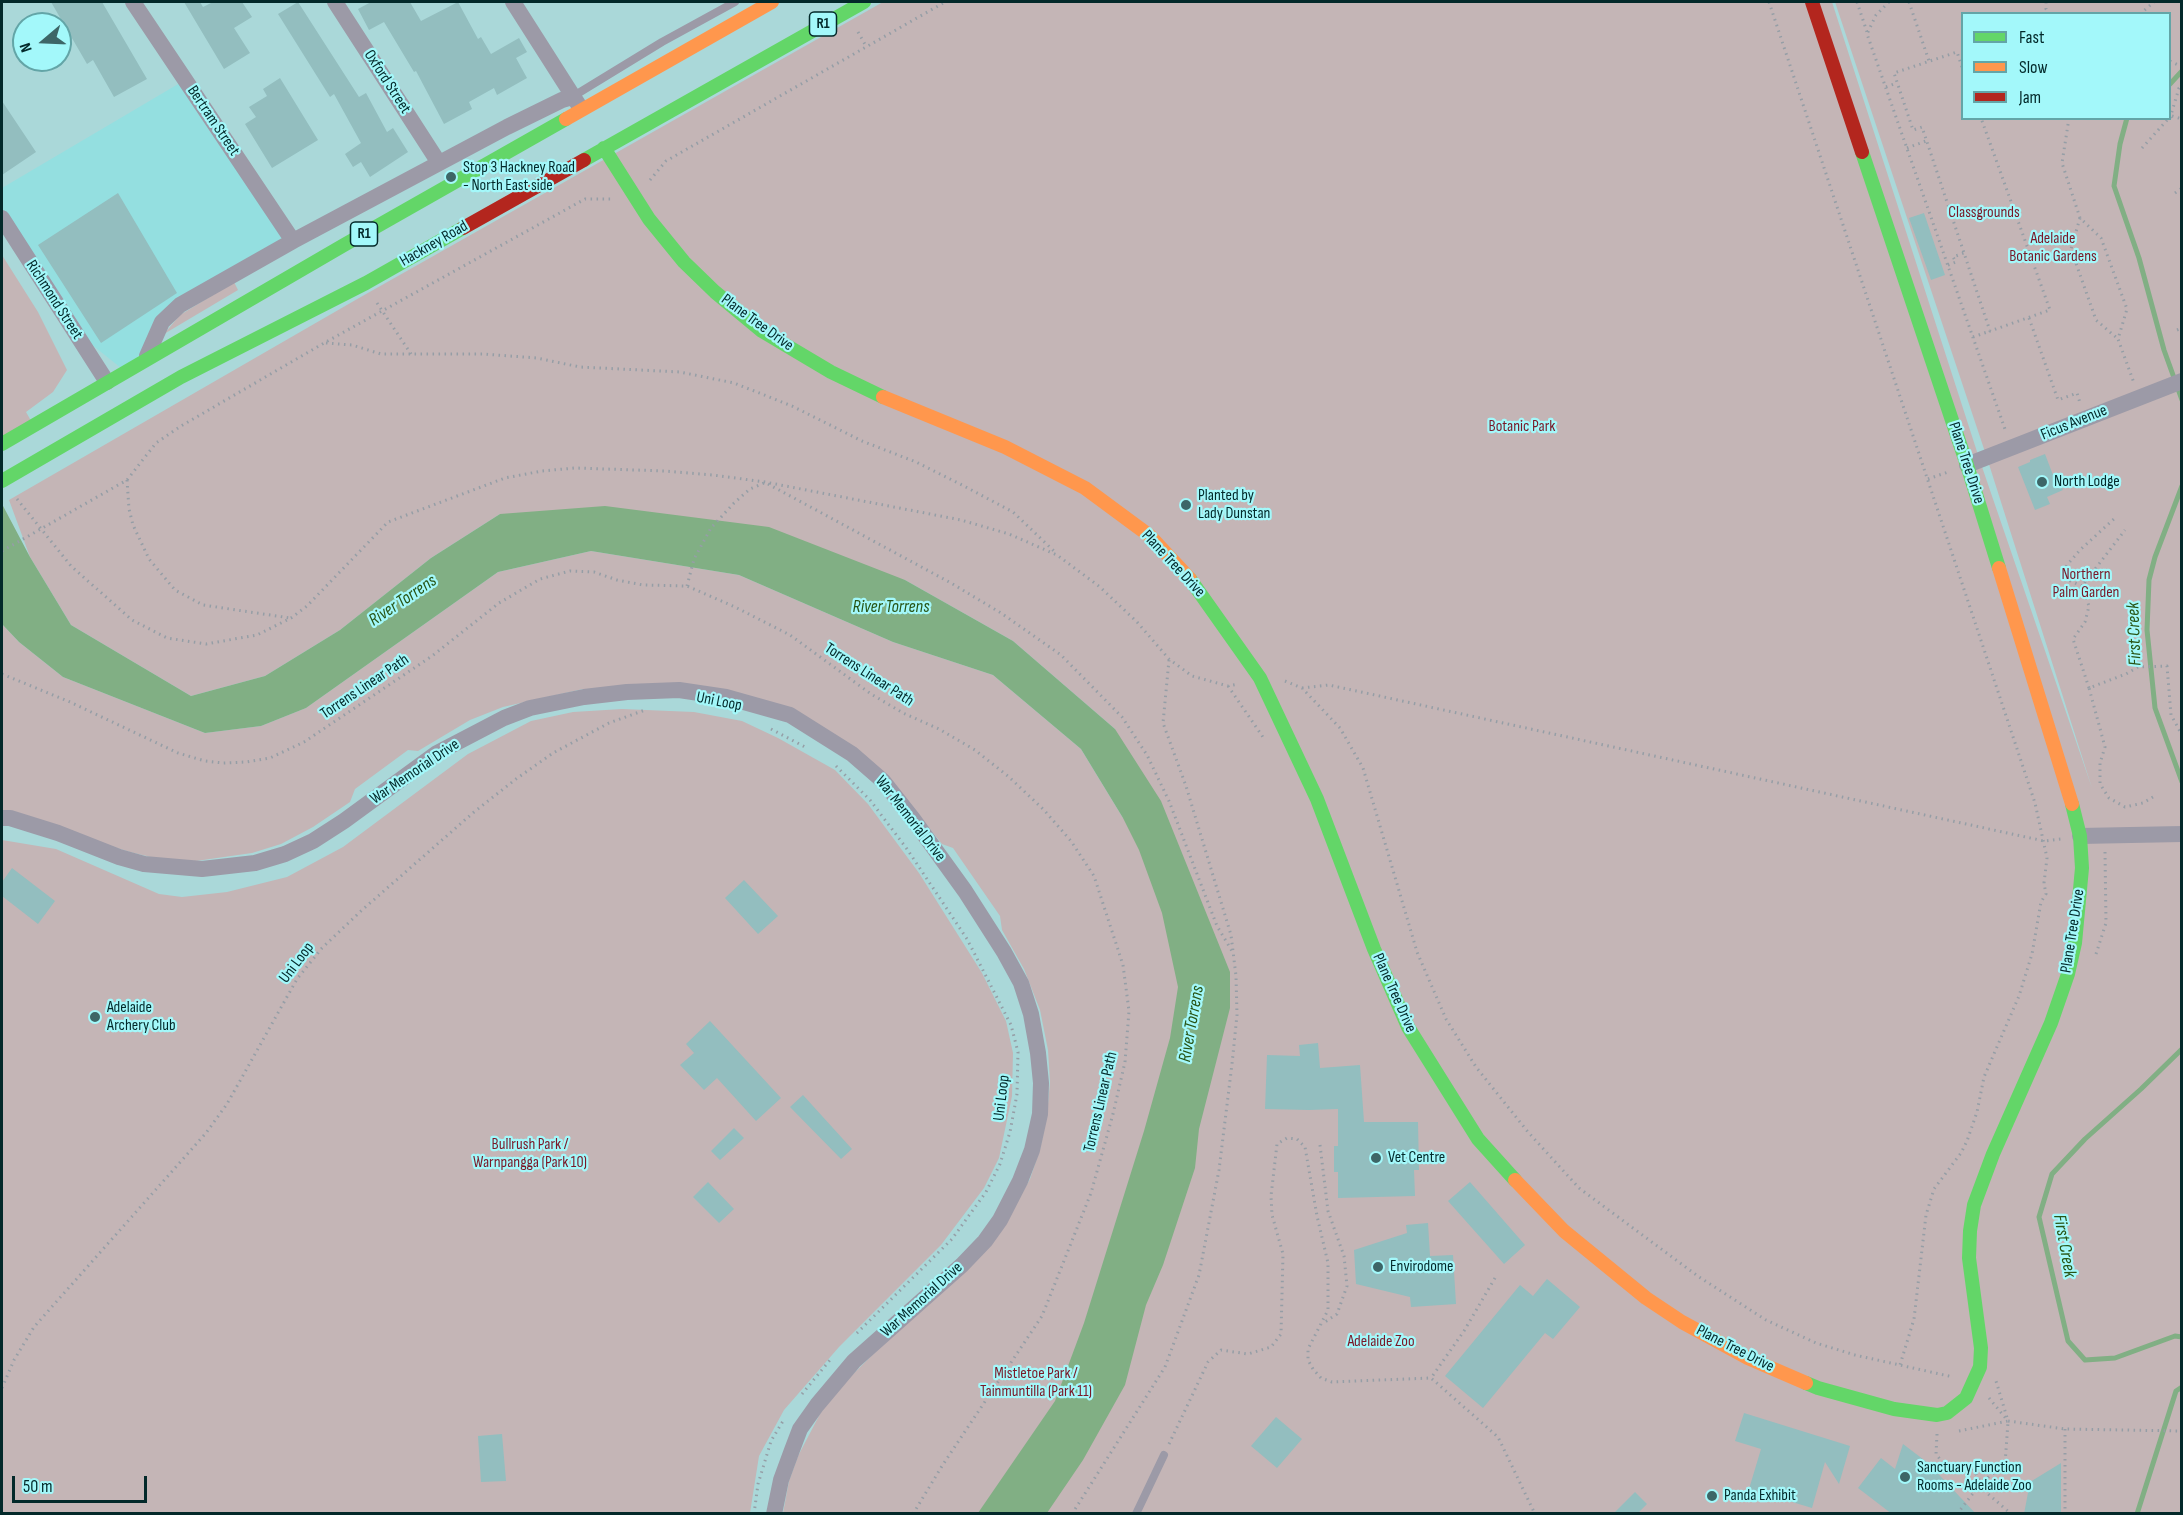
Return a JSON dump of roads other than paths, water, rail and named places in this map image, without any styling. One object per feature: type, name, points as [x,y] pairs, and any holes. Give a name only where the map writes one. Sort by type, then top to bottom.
[{"type":"main road","name":"R1","points":[[2,444],[107,382],[384,228],[577,103],[772,2]]},
{"type":"main road","name":"Hackney Road","points":[[6,486],[50,453],[181,377],[366,283],[400,257],[604,148],[864,2]]},
{"type":"main road","name":"Plane Tree Drive","points":[[604,148],[649,219],[684,262],[715,292],[762,331],[831,372],[888,399],[1005,447],[1085,488],[1150,536],[1197,586],[1260,678],[1317,799],[1374,949],[1408,1027],[1453,1103],[1478,1138],[1507,1173],[1564,1232],[1646,1298],[1682,1322],[1748,1358],[1818,1388],[1894,1408],[1936,1415],[1947,1413],[1966,1398],[1980,1367],[1981,1348],[1969,1258],[1974,1205],[1993,1154],[2051,1023],[2068,974],[2074,943],[2082,868],[2080,836],[2068,790],[1967,465],[1812,2]]},
{"type":"main road","points":[[107,382],[181,377]]},
{"type":"street","name":"Bertram Street","points":[[133,2],[293,241]]},
{"type":"street","name":"Oxford Street","points":[[335,2],[439,163]]},
{"type":"street","points":[[513,2],[577,103]]},
{"type":"street","points":[[146,360],[162,322],[180,305],[293,241],[525,118],[562,100],[577,103]]},
{"type":"street","name":"Richmond Street","points":[[2,218],[107,382]]},
{"type":"street","name":"Ficus Avenue","points":[[1967,465],[2174,383]]},
{"type":"street","name":"War Memorial Drive","points":[[2,818],[10,818],[58,832],[119,857],[144,864],[202,869],[255,862],[285,854],[313,841],[437,753],[504,718],[530,708],[573,699],[627,692],[679,690],[726,697],[789,716],[852,754],[883,781],[964,891],[1004,951],[1021,983],[1031,1014],[1038,1053],[1041,1083],[1040,1114],[1032,1150],[1020,1181],[1000,1220],[985,1241],[962,1265],[854,1361],[817,1405],[800,1430],[792,1450],[781,1480],[774,1514]]},
{"type":"street","points":[[2080,836],[2181,834]]},
{"type":"lane","points":[[577,103],[662,42],[735,2]]},
{"type":"lane","points":[[1136,1514],[1164,1455]]},
{"type":"water","name":"River Torrens","points":[[2,504],[30,557],[71,625],[191,696],[265,676],[340,630],[431,558],[500,514],[605,506],[769,527],[905,580],[1013,641],[1115,729],[1161,801],[1230,972],[1230,1008],[1199,1129],[1195,1168],[1163,1265],[1146,1305],[1125,1385],[1083,1460],[1047,1513],[978,1513],[1055,1401],[1084,1323],[1144,1131],[1170,1038],[1178,987],[1162,913],[1139,850],[1123,818],[1081,749],[993,675],[893,642],[739,575],[591,551],[498,572],[306,708],[261,726],[205,733],[63,677],[19,642],[2,624]]},
{"type":"waterway","name":"First Creek","points":[[2171,83],[2182,71]]},
{"type":"waterway","name":"First Creek","points":[[2126,120],[2120,144],[2114,186],[2139,258],[2164,350],[2182,400]]},
{"type":"waterway","name":"First Creek","points":[[2182,486],[2155,557],[2149,580],[2147,630],[2155,708],[2182,782]]},
{"type":"waterway","name":"First Creek","points":[[2182,1049],[2085,1139],[2052,1174],[2039,1217],[2068,1341],[2085,1360],[2115,1358],[2175,1336],[2182,1337]]},
{"type":"waterway","name":"First Creek","points":[[2137,1514],[2176,1391],[2182,1387]]},
{"type":"place","name":"Stop 3 Hackney Road - North East side","points":[[451,177]]},
{"type":"place","name":"North Lodge","points":[[2042,482]]},
{"type":"place","name":"Planted by Lady Dunstan","points":[[1186,505]]},
{"type":"place","name":"Adelaide Archery Club","points":[[95,1017]]},
{"type":"place","name":"Vet Centre","points":[[1376,1158]]},
{"type":"place","name":"Envirodome","points":[[1378,1267]]},
{"type":"place","name":"Sanctuary Function Rooms - Adelaide Zoo","points":[[1905,1477]]},
{"type":"place","name":"Panda Exhibit","points":[[1712,1496]]},
{"type":"park label","name":"Classgrounds","points":[[1984,213]]},
{"type":"park label","name":"Adelaide Botanic Gardens","points":[[2053,248]]},
{"type":"park label","name":"Botanic Park","points":[[1522,427]]},
{"type":"park label","name":"Northern Palm Garden","points":[[2086,584]]},
{"type":"park label","name":"Bullrush Park / Warnpangga (Park 10)","points":[[530,1154]]},
{"type":"park label","name":"Adelaide Zoo","points":[[1381,1342]]},
{"type":"park label","name":"Mistletoe Park / Tainmuntilla (Park 11)","points":[[1036,1383]]}]
